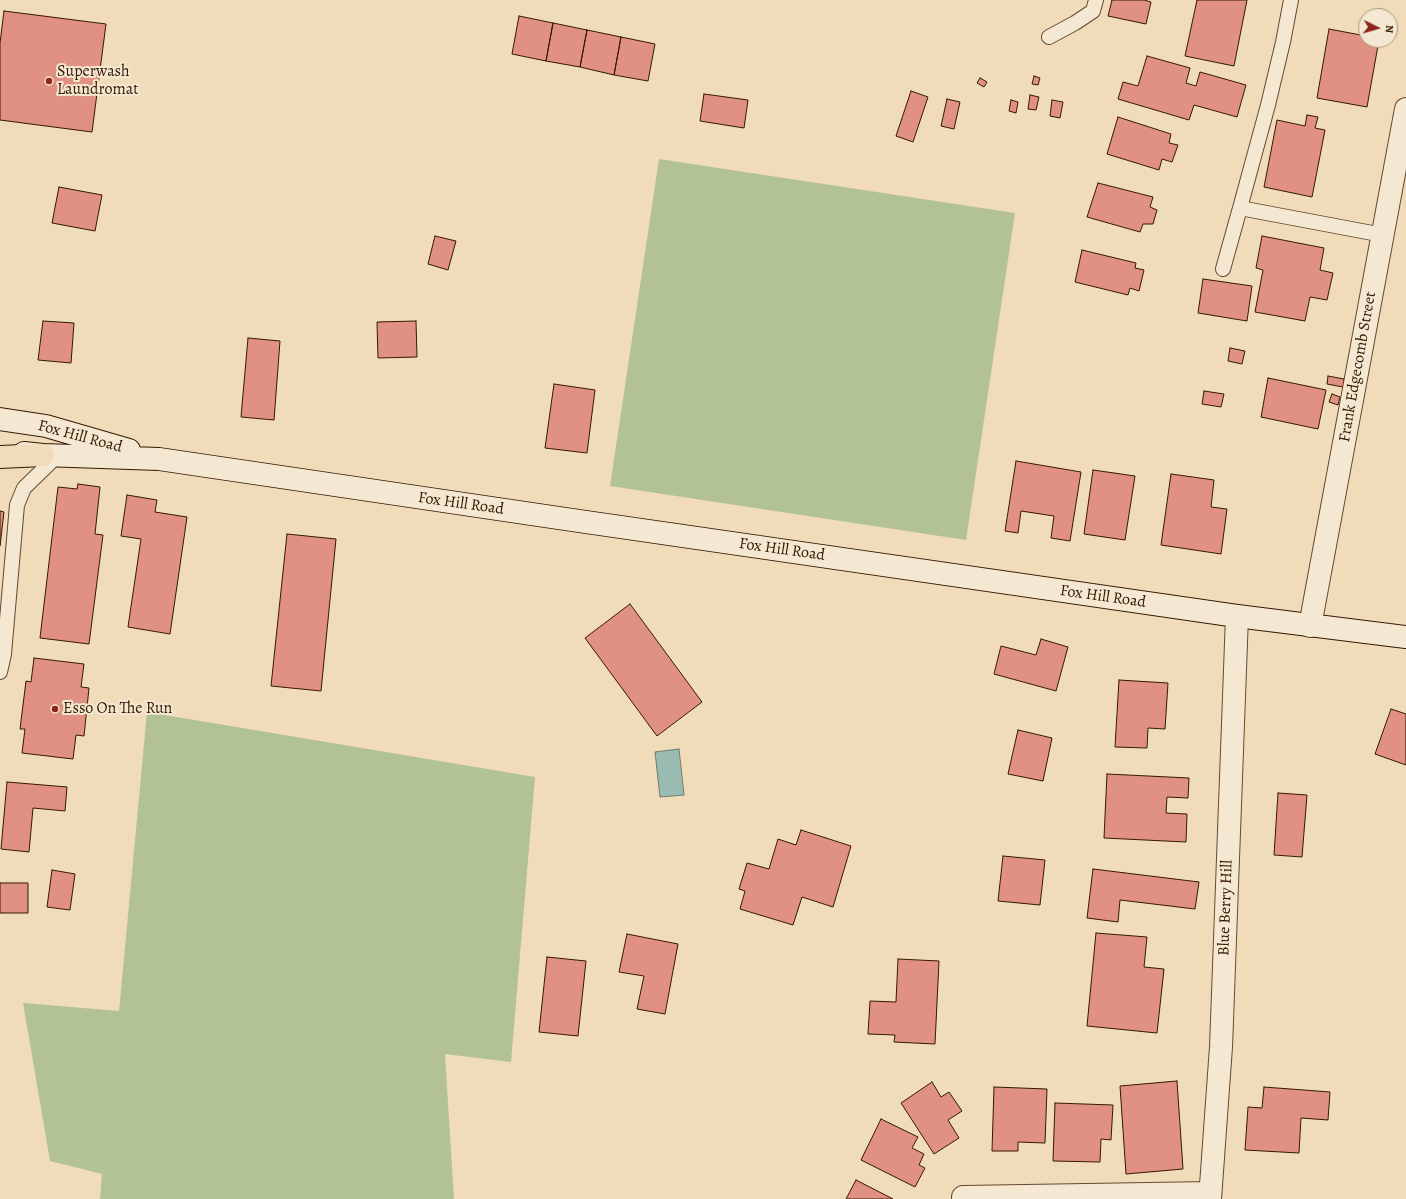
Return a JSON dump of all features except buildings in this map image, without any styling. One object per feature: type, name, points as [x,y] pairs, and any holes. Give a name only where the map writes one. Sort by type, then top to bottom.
[{"type":"highway","points":[[0,457],[50,456]]},
{"type":"main road","name":"Frank Edgecomb Street","points":[[1310,626],[1406,108]]},
{"type":"main road","name":"Fox Hill Road","points":[[0,419],[46,426],[159,458],[579,521],[1237,616],[1406,637]]},
{"type":"main road","name":"Fox Hill Road","points":[[0,450],[50,456],[159,458]]},
{"type":"main road","name":"Blue Berry Hill","points":[[1210,1196],[1221,1047],[1237,616]]},
{"type":"main road","points":[[963,1197],[1210,1196]]},
{"type":"lane","points":[[1049,37],[1075,23],[1093,10],[1096,0]]},
{"type":"lane","points":[[1223,269],[1272,91],[1284,42],[1291,0]]},
{"type":"lane","points":[[1240,208],[1382,235]]},
{"type":"lane","points":[[0,672],[4,654],[17,505],[24,488],[50,456]]},
{"type":"green space","points":[[659,159],[1015,213],[966,540],[610,486]]},
{"type":"green space","points":[[147,712],[535,777],[511,1062],[445,1054],[454,1199],[100,1199],[102,1174],[50,1161],[23,1003],[119,1011]]},
{"type":"water","points":[[679,749],[684,795],[660,797],[655,752]]},
{"type":"place","name":"Superwash Laundromat","points":[[49,81]]},
{"type":"place","name":"Esso On The Run","points":[[55,709]]}]
